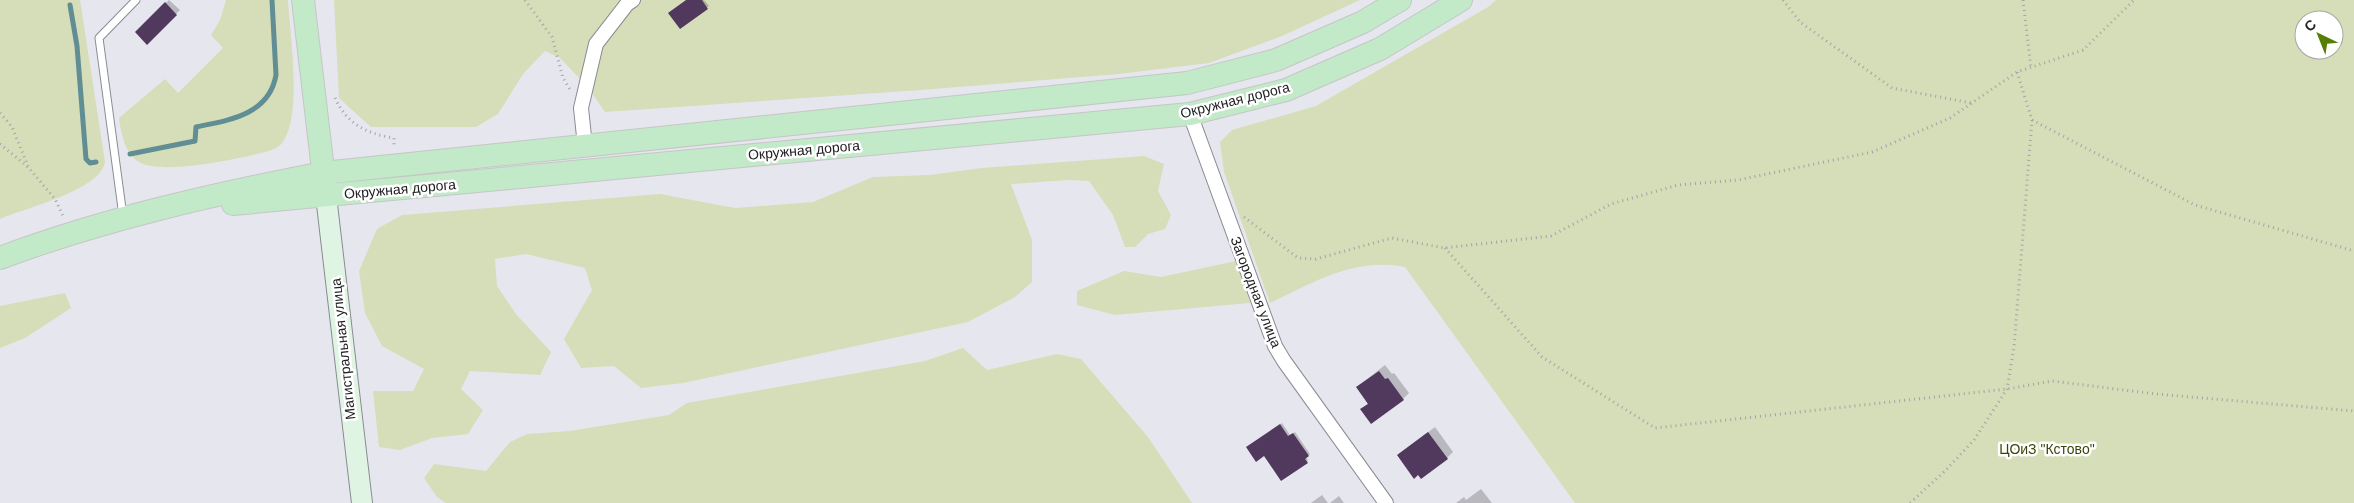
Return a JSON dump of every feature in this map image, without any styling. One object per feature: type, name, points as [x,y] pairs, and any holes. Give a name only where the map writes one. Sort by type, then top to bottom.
[{"type":"main road","points":[[303,0],[326,196]]},
{"type":"main road","name":"Окружная дорога","points":[[0,258],[71,234],[184,203],[323,173],[1187,83],[1276,60],[1363,22],[1400,0]]},
{"type":"main road","name":"Окружная дорога","points":[[124,219],[190,208],[1190,114],[1286,90],[1380,49],[1461,0]]},
{"type":"main road","name":"Магистральная улица","points":[[326,196],[362,503]]},
{"type":"street","points":[[585,146],[581,108],[596,44],[627,4],[633,0]]},
{"type":"street","name":"Загородная улица","points":[[1190,114],[1275,346],[1386,503]]},
{"type":"lane","points":[[124,219],[99,38],[136,0]]},
{"type":"path","points":[[525,0],[552,37],[563,78],[581,108]]},
{"type":"path","points":[[1783,0],[1800,22],[1892,88],[1971,103]]},
{"type":"path","points":[[2023,0],[2031,68]]},
{"type":"path","points":[[1222,200],[1298,258],[1316,259],[1392,238],[1444,248],[1552,236],[1611,204],[1678,185],[1738,180],[1872,152],[1950,118],[2018,72],[2083,50],[2134,0]]},
{"type":"path","points":[[1910,503],[1945,471],[1974,440],[2007,389],[2014,347],[2032,120],[2018,72]]},
{"type":"path","points":[[313,86],[334,84],[334,97],[339,107],[357,125],[373,135],[394,138],[396,165]]},
{"type":"path","points":[[0,113],[12,127],[28,167]]},
{"type":"path","points":[[2032,120],[2195,205],[2354,251]]},
{"type":"path","points":[[0,144],[28,167],[55,199],[71,234]]},
{"type":"path","points":[[1444,248],[1542,357],[1656,428],[2007,389],[2052,381],[2156,394],[2354,411]]},
{"type":"green space","points":[[0,0],[80,0],[105,162],[100,172],[77,189],[0,219]]},
{"type":"green space","points":[[226,0],[288,0],[294,92],[289,127],[284,140],[278,147],[269,151],[203,164],[165,167],[150,166],[139,162],[127,149],[119,118],[165,79],[178,93],[223,48],[211,35],[220,20]]},
{"type":"green space","points":[[334,0],[1360,0],[1282,36],[1209,63],[1119,74],[605,112],[587,86],[560,58],[545,51],[523,74],[498,114],[476,127],[371,127],[339,98]]},
{"type":"green space","name":"ЦОиЗ \"Кстово\"","points":[[1496,0],[2354,0],[2354,503],[1575,503],[1405,267],[1369,265],[1352,268],[1335,273],[1270,303],[1224,172],[1220,142],[1232,130],[1316,106],[1488,7]]},
{"type":"green space","points":[[1144,156],[1164,164],[1158,191],[1171,215],[1165,229],[1148,234],[1135,247],[1125,247],[1113,215],[1089,181],[1068,180],[1011,184],[1032,240],[1032,282],[1015,297],[968,322],[683,383],[641,388],[614,366],[581,368],[564,339],[592,290],[585,268],[526,254],[495,259],[497,286],[516,314],[551,352],[540,375],[470,371],[461,389],[483,410],[468,434],[432,438],[400,450],[379,447],[373,391],[413,391],[424,369],[382,346],[365,313],[359,271],[377,229],[402,215],[660,194],[735,208],[813,202],[873,177],[930,175],[982,168]]},
{"type":"green space","points":[[1236,261],[1250,303],[1115,315],[1077,305],[1077,291],[1124,271],[1161,277]]},
{"type":"green space","points":[[65,293],[71,308],[25,338],[0,348],[0,306]]},
{"type":"green space","points":[[963,348],[987,370],[1057,354],[1081,359],[1148,437],[1192,503],[446,503],[437,497],[424,478],[434,464],[486,471],[510,442],[527,434],[570,431],[669,415],[687,403],[925,361]]},
{"type":"building","points":[[686,0],[702,0],[708,9],[680,29],[668,13]]},
{"type":"building","points":[[165,2],[177,15],[147,45],[135,32]]},
{"type":"building","points":[[1379,371],[1385,379],[1388,378],[1404,400],[1371,424],[1360,409],[1368,404],[1356,387]]},
{"type":"building","points":[[1280,424],[1288,436],[1293,433],[1309,456],[1305,459],[1308,463],[1281,481],[1264,456],[1256,462],[1246,447]]},
{"type":"building","points":[[1428,432],[1448,459],[1421,479],[1418,475],[1414,479],[1397,455]]},
{"type":"waterway","points":[[130,154],[195,141],[196,127],[234,118],[256,107],[265,99],[272,88],[276,75],[272,0]]},
{"type":"waterway","points":[[70,5],[77,46],[86,159],[90,163],[96,162]]}]
